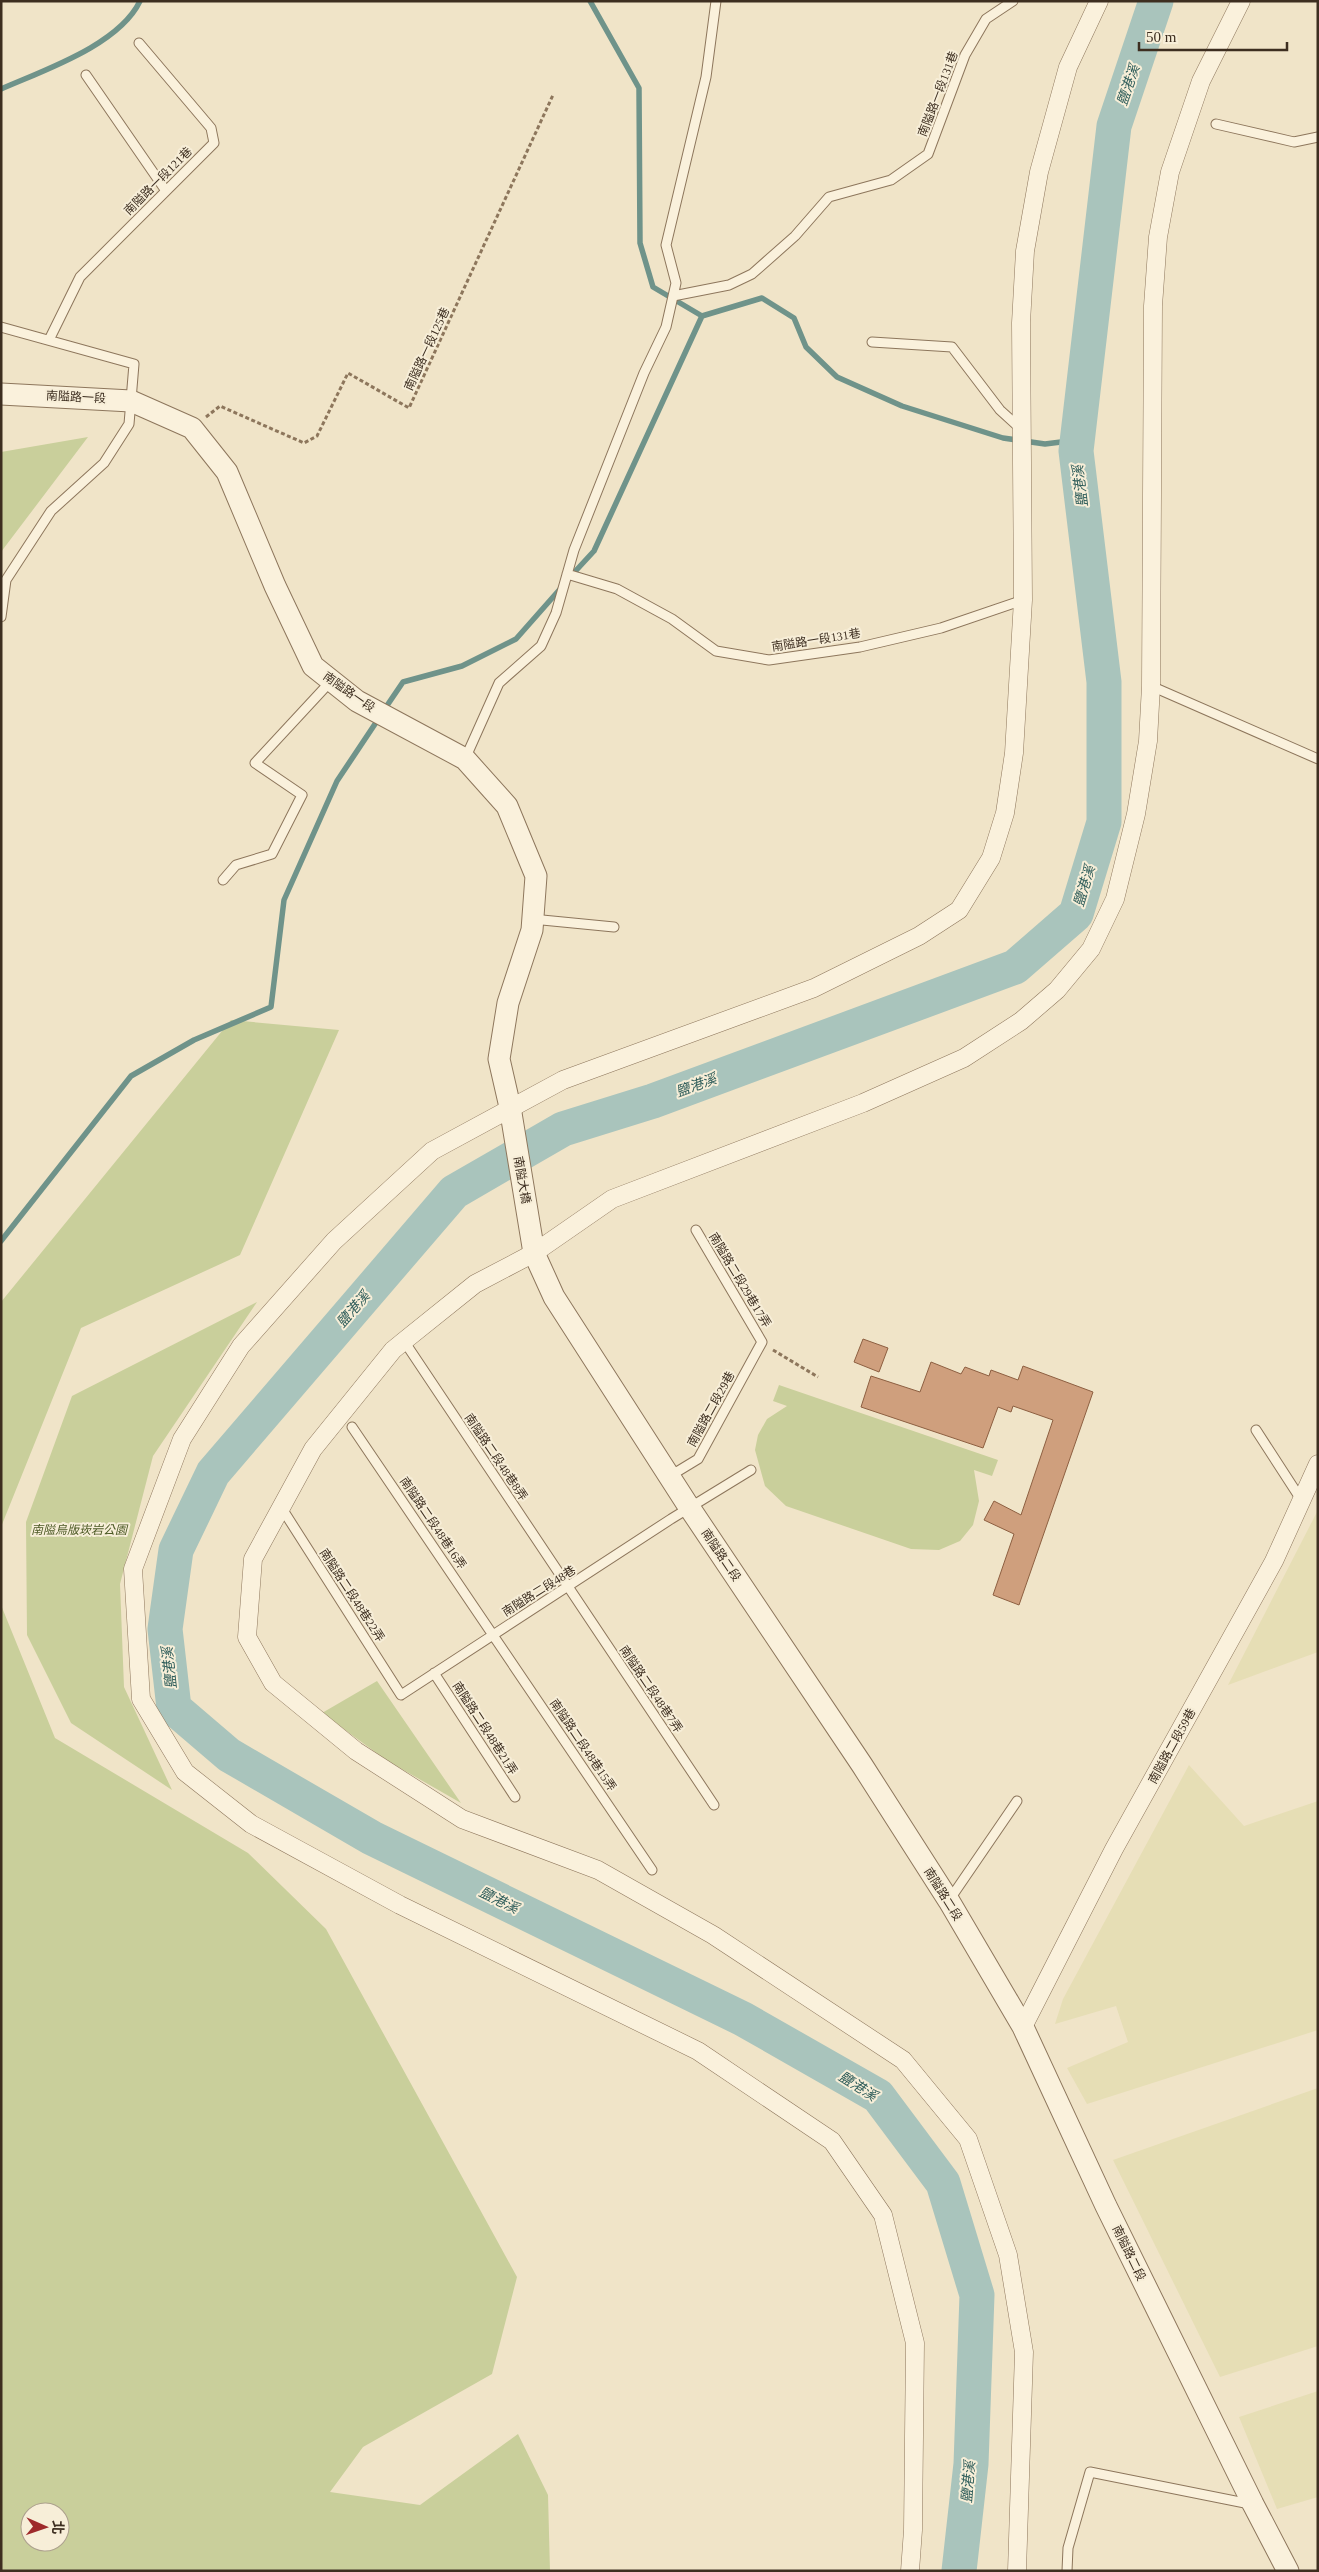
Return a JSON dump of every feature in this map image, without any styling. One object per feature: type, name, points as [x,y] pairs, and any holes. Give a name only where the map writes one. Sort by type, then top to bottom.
[{"type":"street","points":[[910,2571],[913,2530],[915,2343],[883,2215],[832,2141],[698,2050],[400,1906],[251,1824],[186,1772],[141,1699],[133,1569],[182,1439],[241,1346],[334,1241],[432,1151],[510,1107],[563,1080],[814,988],[920,936],[959,910],[990,858],[1005,814],[1014,754],[1023,600],[1021,323],[1026,251],[1038,181],[1068,67],[1099,1]]},
{"type":"street","points":[[1017,2571],[1024,2352],[1008,2255],[968,2138],[904,2060],[713,1935],[598,1870],[462,1819],[356,1751],[273,1683],[247,1637],[253,1559],[313,1449],[393,1350],[475,1284],[534,1253],[612,1199],[863,1103],[964,1058],[1022,1021],[1057,990],[1091,949],[1115,899],[1136,814],[1148,740],[1151,686],[1153,306],[1158,237],[1170,172],[1201,81],[1241,1]]},
{"type":"street","name":"南隘路一段","points":[[1,394],[131,401],[192,428],[227,472],[275,586],[313,666],[357,701],[465,759],[507,806],[536,876],[532,930],[508,1003],[499,1060],[510,1107]]},
{"type":"street","name":"南隘大橋","points":[[510,1107],[534,1253]]},
{"type":"street","name":"南隘路二段","points":[[534,1253],[554,1297],[689,1507],[862,1765],[948,1901],[1023,2027],[1106,2206],[1288,2571]]},
{"type":"street","name":"南隘路二段59巷","points":[[1023,2027],[1114,1849],[1274,1561],[1318,1464]]},
{"type":"lane","points":[[465,759],[499,683],[541,646],[556,613],[574,550],[644,373],[666,327],[676,283],[666,245],[706,77],[716,1]]},
{"type":"lane","name":"南隘路一段131巷","points":[[673,296],[729,285],[752,274],[795,236],[829,197],[891,180],[928,154],[965,55],[986,19],[1013,1]]},
{"type":"lane","name":"南隘路一段121巷","points":[[50,340],[80,276],[214,143],[210,128],[139,43]]},
{"type":"lane","points":[[86,75],[166,191]]},
{"type":"lane","points":[[1216,124],[1294,142],[1318,137]]},
{"type":"lane","points":[[1,326],[134,364],[129,424],[104,463],[51,510],[6,580],[1,617]]},
{"type":"lane","points":[[872,342],[952,347],[1000,410],[1022,430]]},
{"type":"lane","name":"南隘路一段131巷","points":[[567,574],[617,589],[672,619],[716,651],[769,660],[860,647],[941,628],[1023,600]]},
{"type":"lane","points":[[223,880],[236,866],[272,854],[302,796],[255,763],[332,681]]},
{"type":"lane","points":[[1151,686],[1318,759]]},
{"type":"lane","points":[[532,919],[614,927]]},
{"type":"lane","name":"南隘路二段29巷17弄","points":[[696,1230],[762,1342]]},
{"type":"lane","name":"南隘路二段48巷8弄","points":[[404,1341],[568,1588]]},
{"type":"lane","name":"南隘路二段29巷","points":[[670,1476],[698,1459],[762,1342]]},
{"type":"lane","name":"南隘路二段48巷16弄","points":[[352,1427],[493,1634]]},
{"type":"lane","points":[[1256,1430],[1302,1501]]},
{"type":"lane","name":"南隘路二段48巷","points":[[401,1695],[493,1634],[568,1588],[689,1507],[751,1470]]},
{"type":"lane","name":"南隘路二段48巷22弄","points":[[281,1508],[401,1695]]},
{"type":"lane","name":"南隘路二段48巷7弄","points":[[568,1588],[714,1805]]},
{"type":"lane","name":"南隘路二段48巷15弄","points":[[493,1634],[652,1870]]},
{"type":"lane","name":"南隘路二段48巷21弄","points":[[434,1674],[515,1797]]},
{"type":"lane","points":[[948,1901],[1018,1801]]},
{"type":"lane","points":[[1067,2571],[1068,2548],[1090,2472],[1253,2504]]},
{"type":"path","name":"南隘路一段125巷","points":[[192,428],[220,406],[304,443],[317,436],[348,373],[409,408],[553,95]]},
{"type":"path","points":[[762,1342],[818,1377]]},
{"type":"shaded area","points":[[1318,1510],[1318,1652],[1228,1685]]},
{"type":"shaded area","points":[[1189,1765],[1244,1826],[1318,1801],[1318,2030],[1087,2104],[1067,2068],[1128,2042],[1116,2006],[1055,2024],[1063,1999]]},
{"type":"shaded area","points":[[1318,2088],[1318,2346],[1220,2377],[1113,2160]]},
{"type":"shaded area","points":[[1318,2391],[1318,2497],[1277,2509],[1239,2417]]},
{"type":"green space","points":[[88,437],[1,552],[1,452]]},
{"type":"green space","points":[[231,1020],[339,1030],[240,1255],[81,1328],[1,1527],[1,1302]]},
{"type":"green space","name":"南隘烏版崁岩公園","points":[[257,1302],[153,1456],[120,1584],[124,1687],[172,1790],[71,1723],[27,1635],[26,1522],[72,1396]]},
{"type":"green space","points":[[779,1385],[998,1460],[992,1476],[974,1470],[979,1501],[973,1525],[960,1541],[939,1550],[911,1549],[786,1506],[765,1486],[755,1450],[758,1435],[767,1419],[787,1406],[773,1401]]},
{"type":"green space","points":[[1,1605],[55,1738],[248,1853],[326,1929],[517,2277],[492,2374],[363,2447],[330,2492],[420,2505],[518,2434],[548,2495],[550,2571],[1,2571]]},
{"type":"green space","points":[[377,1681],[461,1803],[386,1760],[322,1713]]},
{"type":"building","points":[[863,1339],[888,1348],[879,1372],[854,1362]]},
{"type":"building","points":[[931,1362],[961,1374],[965,1367],[989,1376],[991,1370],[1018,1380],[1023,1366],[1093,1392],[1019,1605],[993,1595],[1014,1534],[984,1520],[994,1501],[1021,1515],[1053,1420],[1013,1406],[1011,1412],[998,1407],[983,1448],[861,1407],[871,1376],[920,1392]]},
{"type":"waterway","points":[[1,89],[58,64],[98,43],[130,17],[140,1]]},
{"type":"waterway","points":[[590,1],[639,88],[640,243],[653,287],[702,316],[762,298],[794,318],[806,347],[837,377],[902,406],[1003,438],[1045,444],[1077,440]]},
{"type":"waterway","name":"鹽港溪","points":[[959,2571],[971,2464],[977,2295],[943,2183],[878,2096],[743,2019],[372,1838],[229,1755],[174,1708],[165,1629],[176,1550],[213,1473],[454,1192],[563,1129],[653,1101],[1015,967],[1076,914],[1104,822],[1104,682],[1076,451],[1114,126],[1156,1]]},
{"type":"waterway","points":[[570,577],[594,551],[702,316]]},
{"type":"waterway","points":[[384,710],[403,682],[462,666],[516,639],[561,588]]},
{"type":"waterway","points":[[1,1241],[131,1076],[194,1040],[271,1007],[284,900],[337,781],[379,718]]}]
